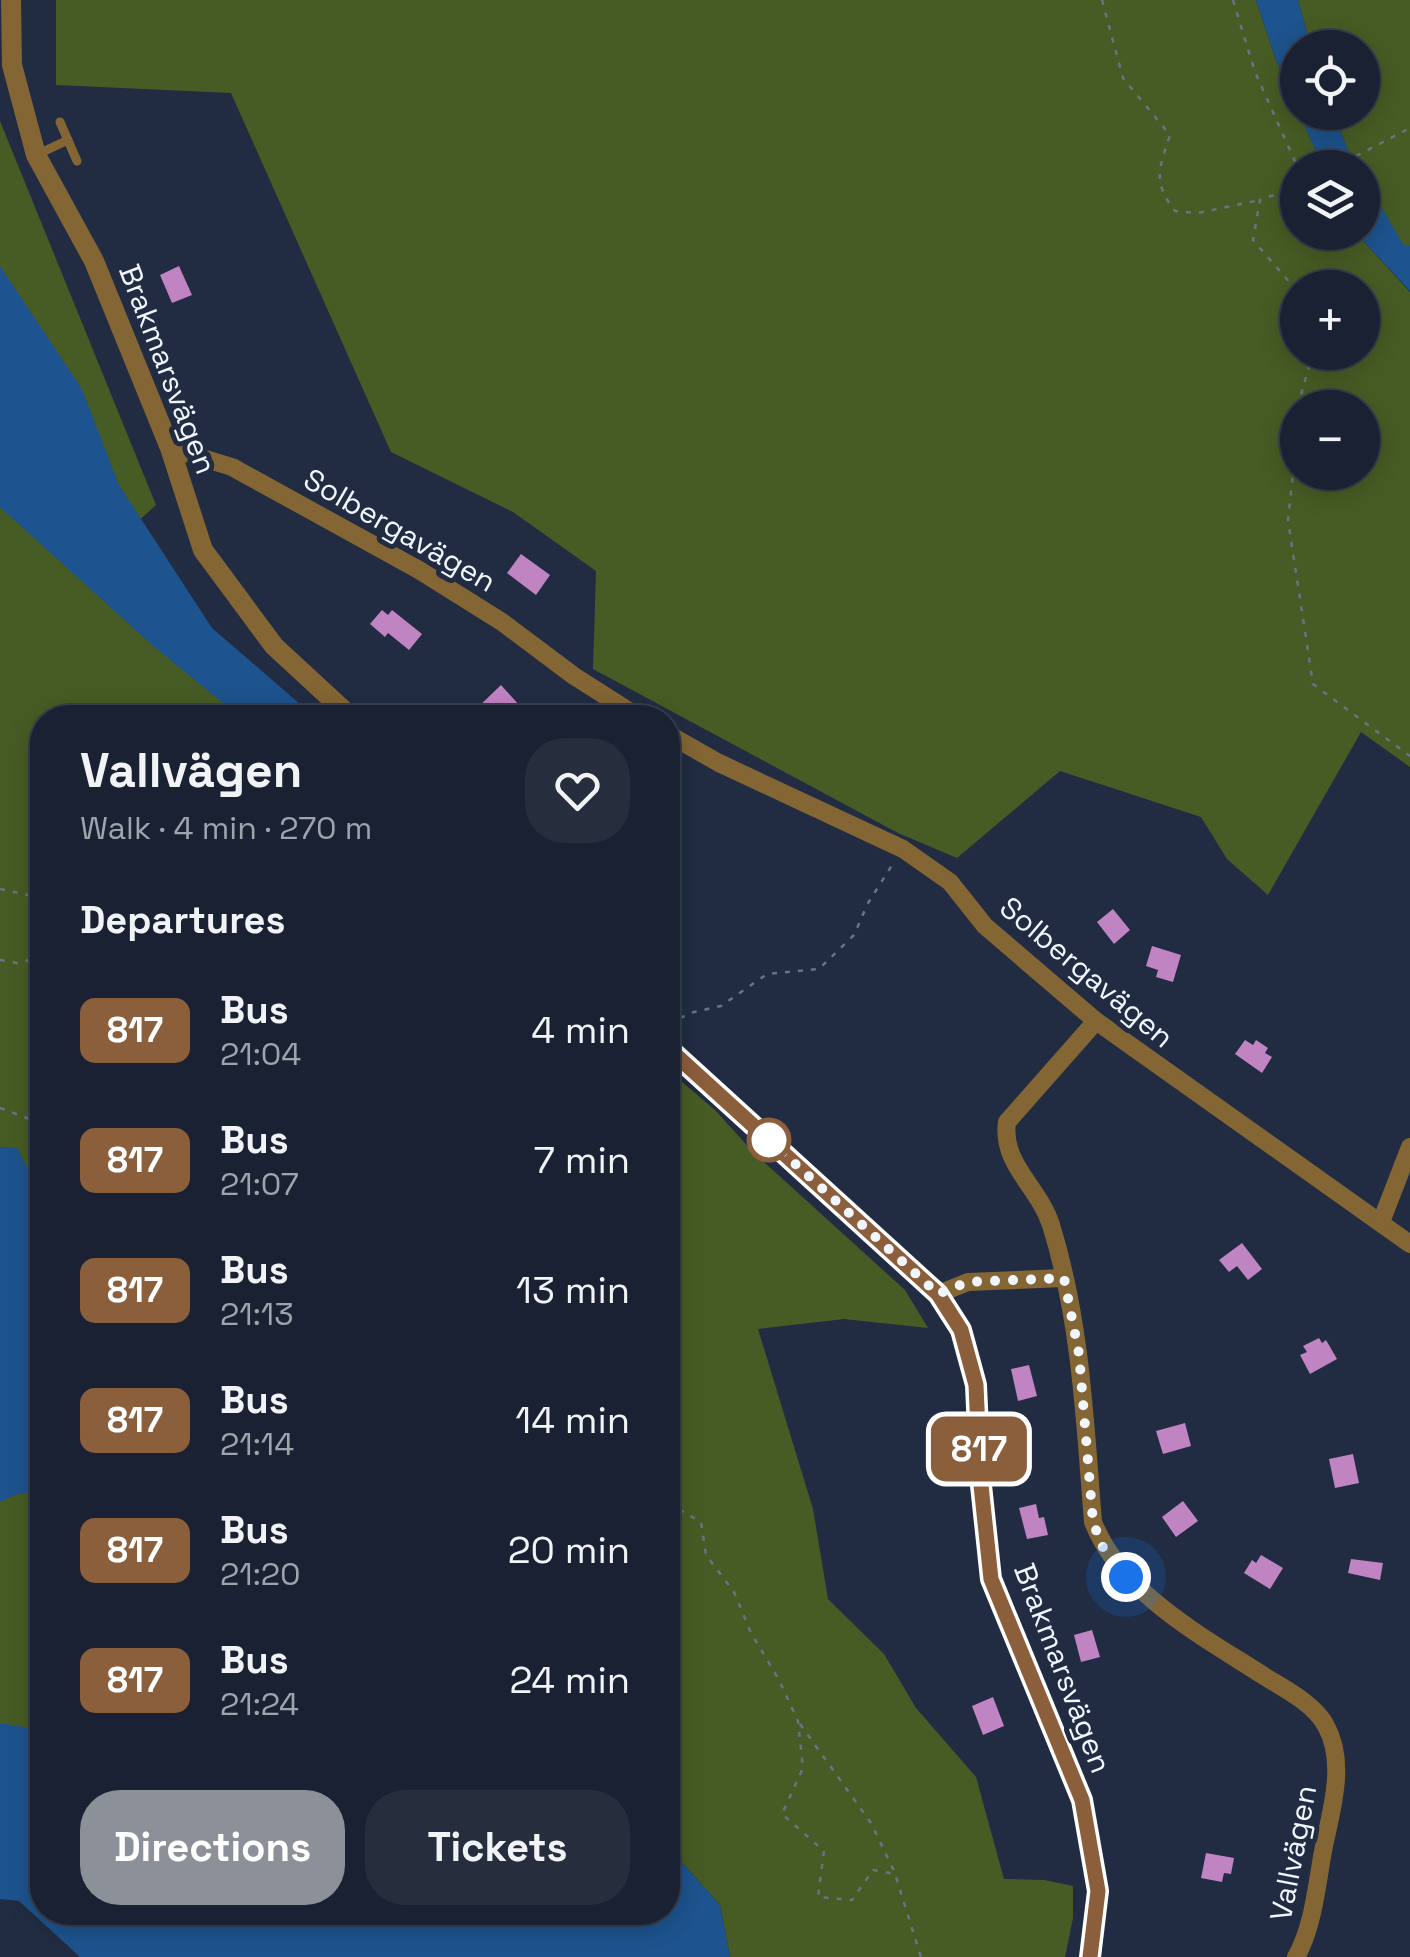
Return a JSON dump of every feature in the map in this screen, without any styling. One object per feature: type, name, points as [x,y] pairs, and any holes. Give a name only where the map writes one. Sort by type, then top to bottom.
[{"type":"street","name":"Brakmarsvägen","points":[[11,0],[12,65],[36,155],[94,261],[170,448],[203,550],[274,646],[338,705]]},
{"type":"street","name":"Solbergavägen","points":[[170,448],[232,466],[419,570],[502,622],[620,705]]},
{"type":"street","name":"Solbergavägen","points":[[680,741],[719,763],[903,848],[950,882],[985,926],[1096,1021],[1410,1244]]},
{"type":"street","name":"Vallvägen","points":[[1096,1021],[1007,1122],[1005,1136],[1012,1160],[1050,1222],[1064,1278],[1079,1354],[1093,1522],[1102,1546],[1126,1577],[1169,1612],[1299,1698],[1326,1724],[1337,1771],[1326,1840],[1302,1946],[1296,1957]]},
{"type":"street","name":"Brakmarsvägen","points":[[680,1059],[938,1294],[961,1330],[976,1385],[980,1476],[991,1579],[1082,1800],[1098,1891],[1090,1957]]},
{"type":"street","points":[[1381,1222],[1410,1148]]},
{"type":"street","points":[[938,1294],[968,1282],[1064,1278]]},
{"type":"lane","points":[[60,122],[77,161]]},
{"type":"lane","points":[[36,155],[68,140]]},
{"type":"path","points":[[1102,0],[1124,78],[1170,136],[1158,173],[1162,194],[1174,210],[1198,213],[1280,193]]},
{"type":"path","points":[[1232,0],[1255,72],[1290,150]]},
{"type":"path","points":[[1367,150],[1410,128]]},
{"type":"path","points":[[1260,200],[1252,240],[1280,272]]},
{"type":"path","points":[[1309,370],[1289,437],[1296,455],[1288,520],[1313,684],[1410,756]]},
{"type":"path","points":[[680,1018],[721,1006],[767,974],[819,970],[854,935],[868,903],[903,848]]},
{"type":"path","points":[[0,889],[30,895]]},
{"type":"path","points":[[0,960],[30,960]]},
{"type":"path","points":[[0,1108],[30,1119]]},
{"type":"path","points":[[680,1510],[701,1522],[706,1556],[734,1592],[798,1722],[871,1823],[895,1874],[921,1957]]},
{"type":"path","points":[[798,1722],[803,1768],[782,1814],[824,1851],[818,1897],[852,1900],[873,1870],[895,1874]]},
{"type":"green space","points":[[56,0],[1256,0],[1280,69],[1280,130],[1307,130],[1316,150],[1280,150],[1280,250],[1372,250],[1410,292],[1410,767],[1361,732],[1268,895],[1227,859],[1201,817],[1060,771],[957,858],[898,833],[680,716],[680,705],[660,705],[593,669],[596,571],[513,512],[391,452],[231,93],[56,85]]},
{"type":"green space","points":[[1298,0],[1410,0],[1410,246],[1404,247],[1380,205],[1380,150],[1348,150],[1340,130],[1380,130],[1380,30],[1306,30]]},
{"type":"green space","points":[[0,121],[156,505],[102,554],[274,705],[30,705],[30,1851],[0,1847]]},
{"type":"green space","points":[[680,1080],[905,1290],[928,1328],[844,1319],[758,1329],[813,1509],[828,1599],[884,1654],[916,1708],[976,1777],[1004,1879],[1044,1880],[1073,1886],[1073,1918],[1065,1957],[730,1957],[720,1905],[680,1860]]},
{"type":"water","points":[[1256,0],[1298,0],[1306,30],[1280,30],[1280,69]]},
{"type":"water","points":[[1307,130],[1340,130],[1348,150],[1315,150]]},
{"type":"water","points":[[1380,204],[1404,246],[1410,246],[1410,291],[1372,250],[1380,250]]},
{"type":"water","points":[[0,266],[82,389],[119,485],[212,628],[301,705],[225,705],[152,645],[0,507]]},
{"type":"water","points":[[0,1147],[17,1147],[30,1174],[30,1492],[0,1502]]},
{"type":"water","points":[[0,1723],[30,1728],[30,1911],[19,1901],[0,1899]]},
{"type":"water","points":[[680,1860],[720,1905],[730,1957],[80,1957],[45,1925],[680,1925]]},
{"type":"building","points":[[179,266],[192,295],[172,303],[160,275]]},
{"type":"building","points":[[521,554],[550,575],[536,595],[507,573]]},
{"type":"building","points":[[382,610],[388,615],[392,610],[422,634],[409,650],[370,624]]},
{"type":"building","points":[[501,685],[519,705],[480,705]]},
{"type":"building","points":[[1113,909],[1130,930],[1114,944],[1097,922]]},
{"type":"building","points":[[1152,946],[1181,955],[1173,982],[1156,977],[1158,970],[1146,966]]},
{"type":"building","points":[[1245,1040],[1253,1045],[1256,1040],[1268,1048],[1265,1053],[1272,1057],[1262,1073],[1235,1054]]},
{"type":"building","points":[[1242,1243],[1262,1269],[1248,1280],[1237,1266],[1229,1272],[1219,1260]]},
{"type":"building","points":[[1319,1338],[1322,1343],[1326,1340],[1337,1359],[1310,1374],[1300,1355],[1307,1352],[1303,1346]]},
{"type":"building","points":[[1029,1365],[1037,1396],[1018,1401],[1011,1369]]},
{"type":"building","points":[[1185,1423],[1191,1446],[1163,1454],[1156,1431]]},
{"type":"building","points":[[1353,1454],[1359,1483],[1335,1488],[1329,1459]]},
{"type":"building","points":[[1183,1501],[1198,1521],[1176,1537],[1162,1517]]},
{"type":"building","points":[[1036,1504],[1048,1535],[1027,1539],[1019,1508]]},
{"type":"building","points":[[1261,1555],[1283,1568],[1270,1589],[1244,1573],[1252,1560],[1256,1563]]},
{"type":"building","points":[[1351,1559],[1383,1563],[1380,1580],[1348,1573]]},
{"type":"building","points":[[1092,1630],[1100,1657],[1081,1662],[1074,1635]]},
{"type":"building","points":[[993,1697],[1004,1726],[983,1735],[972,1706]]},
{"type":"building","points":[[1206,1853],[1234,1858],[1231,1874],[1224,1873],[1222,1882],[1201,1878]]},
{"type":"bus line","name":"817","points":[[680,1059],[938,1294],[961,1330],[976,1385],[980,1476],[991,1579],[1082,1800],[1098,1891],[1090,1957]]},
{"type":"route","points":[[769,1140],[938,1294],[968,1282],[1064,1278],[1079,1354],[1093,1522],[1102,1546],[1126,1577]]}]
